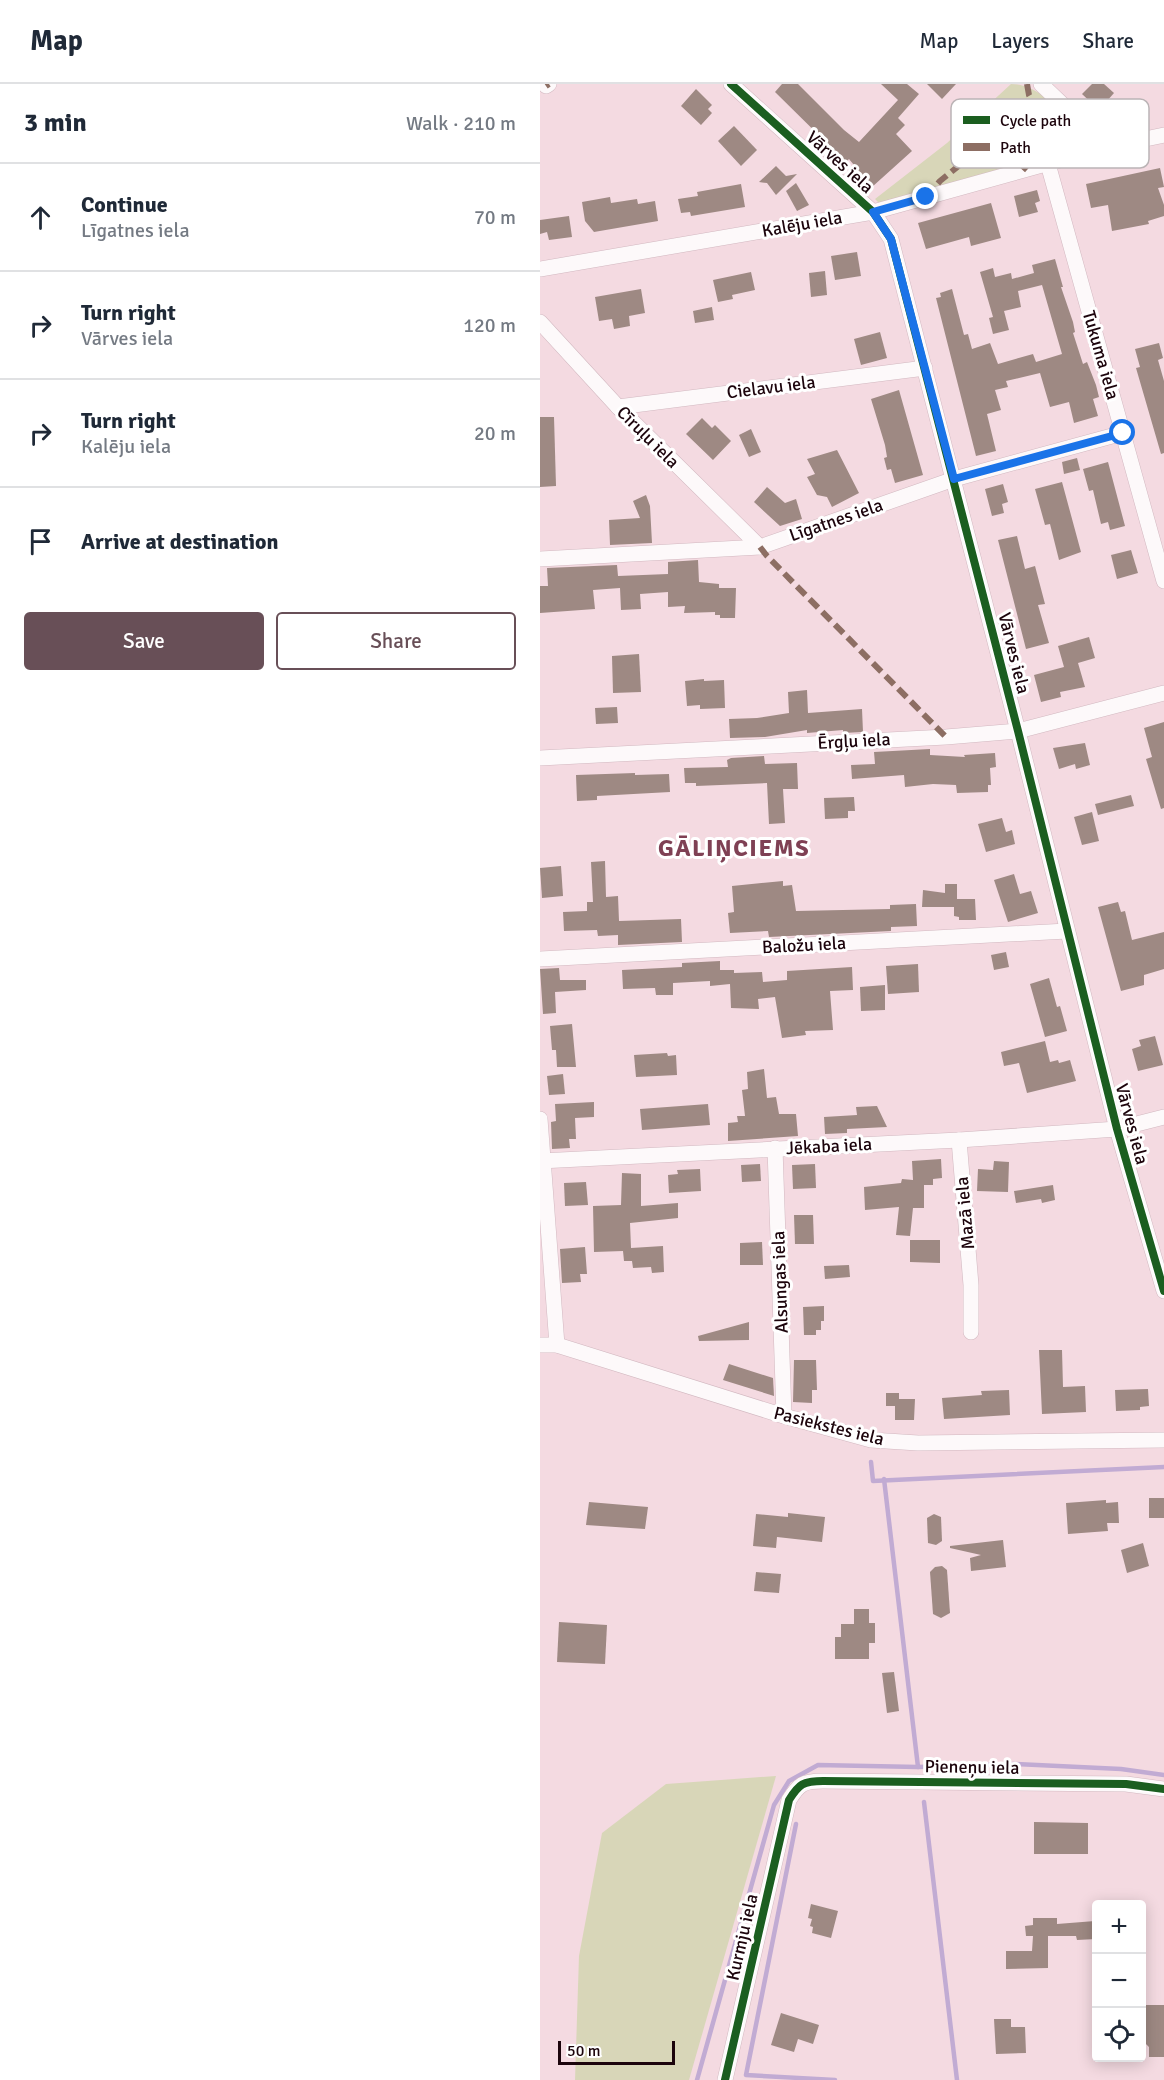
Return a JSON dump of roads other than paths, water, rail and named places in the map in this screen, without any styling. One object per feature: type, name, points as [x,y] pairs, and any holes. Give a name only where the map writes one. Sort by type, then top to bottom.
[{"type":"street","name":"Vārves iela","points":[[731,84],[873,212],[891,239],[1018,731],[1117,1129],[1164,1291]]},
{"type":"street","points":[[1041,84],[1057,99]]},
{"type":"street","name":"Kalēju iela","points":[[1149,138],[1164,135]]},
{"type":"street","name":"Kalēju iela","points":[[540,268],[873,212],[1033,168]]},
{"type":"street","name":"Tukuma iela","points":[[1049,168],[1164,581]]},
{"type":"street","name":"Cīruļu iela","points":[[540,322],[618,407],[760,547]]},
{"type":"street","name":"Cielavu iela","points":[[618,407],[925,368]]},
{"type":"street","name":"Līgatnes iela","points":[[540,559],[760,547],[954,479],[1123,433]]},
{"type":"street","name":"Ērgļu iela","points":[[540,758],[946,737],[1018,731],[1164,693]]},
{"type":"street","name":"Baložu iela","points":[[540,960],[1067,931]]},
{"type":"street","name":"Jēkaba iela","points":[[542,1161],[959,1140],[1117,1129],[1164,1117]]},
{"type":"street","points":[[540,1119],[557,1345]]},
{"type":"street","name":"Mazā iela","points":[[959,1140],[971,1285],[971,1332]]},
{"type":"street","name":"Alsungas iela","points":[[775,1148],[784,1416]]},
{"type":"street","name":"Pasiekstes iela","points":[[540,1345],[557,1345],[784,1416],[871,1440],[918,1443],[1164,1440]]},
{"type":"street","name":"Pieneņu iela","points":[[789,1800],[797,1787],[809,1781],[1126,1784],[1164,1790]]},
{"type":"street","name":"Kurmju iela","points":[[724,2080],[789,1800]]},
{"type":"waterway","points":[[871,1462],[873,1481],[1164,1467]]},
{"type":"waterway","points":[[884,1479],[918,1767]]},
{"type":"waterway","points":[[697,2080],[774,1805],[789,1781],[818,1765],[918,1767],[1015,1764],[1121,1769],[1164,1775]]},
{"type":"waterway","points":[[924,1802],[957,2080]]},
{"type":"waterway","points":[[796,1824],[746,2075],[835,2080]]},
{"type":"district","name":"GĀLIŅCIEMS","points":[[734,848]]}]
